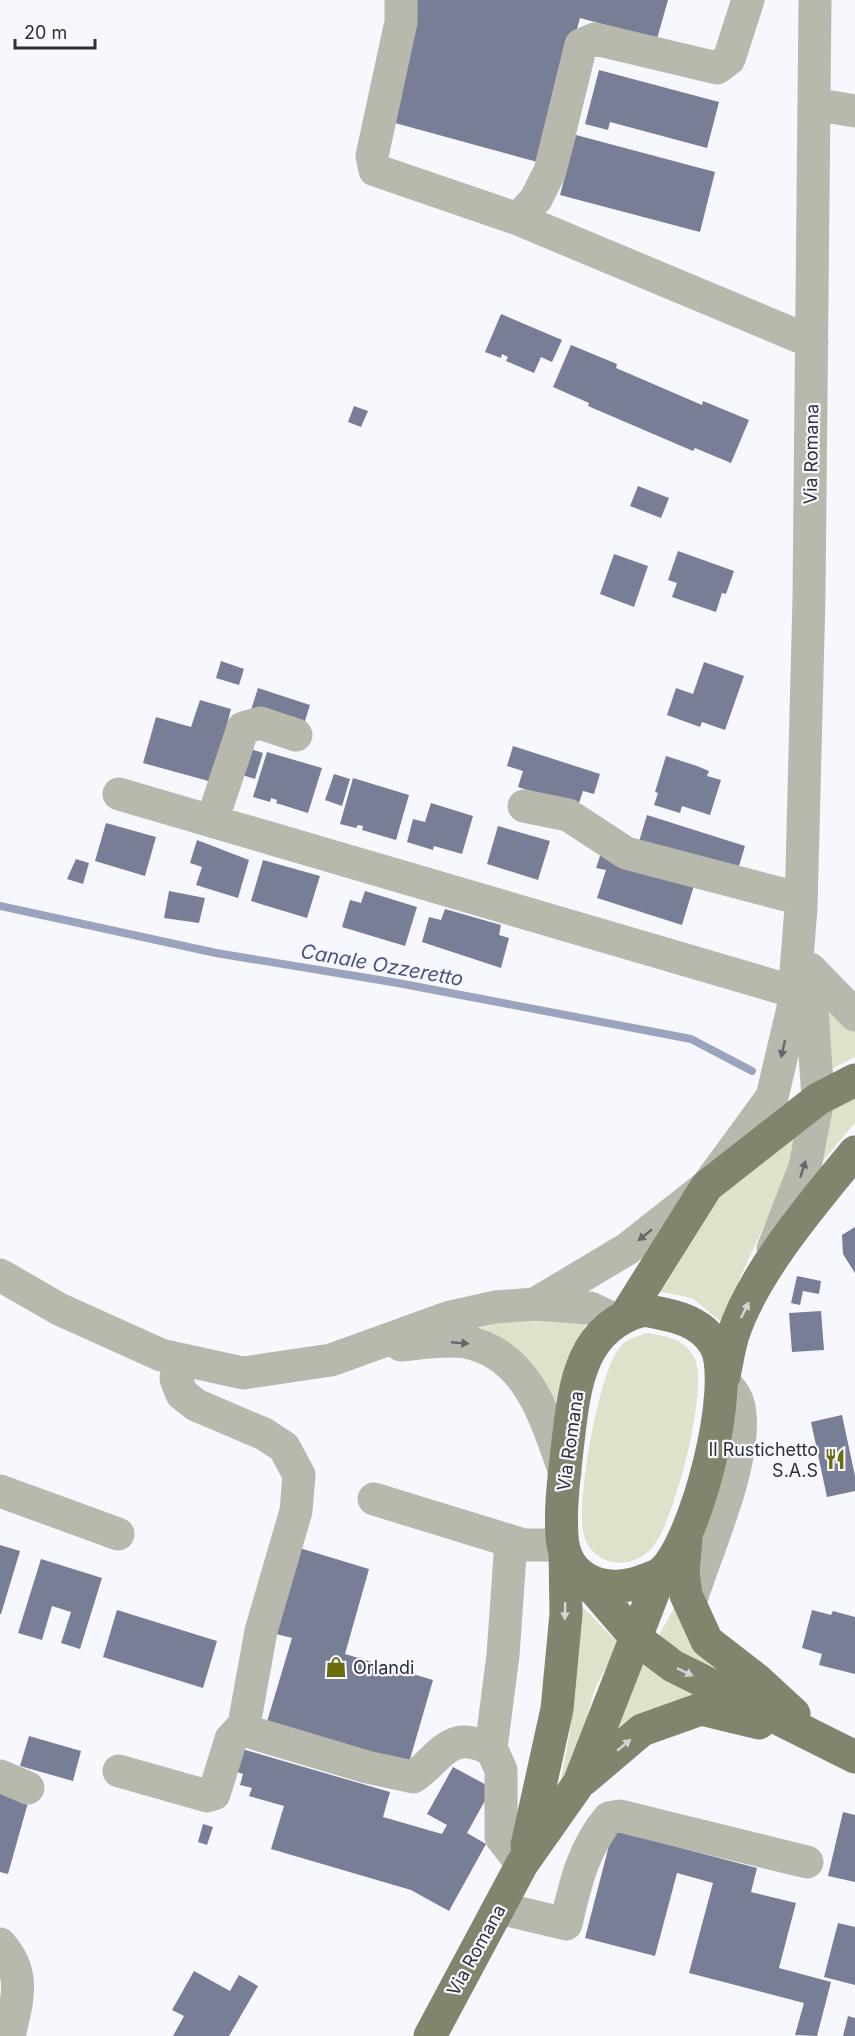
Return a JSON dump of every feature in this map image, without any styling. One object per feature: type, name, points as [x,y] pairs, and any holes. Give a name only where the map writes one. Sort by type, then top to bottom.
[{"type":"main road","points":[[707,1185],[818,1099],[855,1080]]},
{"type":"main road","points":[[819,1738],[756,1679],[707,1641],[690,1603],[683,1573],[687,1535],[705,1477],[734,1334],[760,1282],[799,1219],[855,1152]]},
{"type":"main road","name":"Via Romana","points":[[430,2036],[522,1864],[557,1709],[566,1614],[561,1509],[573,1396],[586,1355],[601,1334],[621,1317],[707,1185]]},
{"type":"main road","points":[[621,1317],[644,1310],[670,1315],[695,1324],[715,1345],[723,1380]]},
{"type":"main road","points":[[522,1864],[579,1783],[637,1640],[661,1573],[687,1535]]},
{"type":"main road","points":[[564,1549],[573,1568],[587,1581],[637,1640],[673,1666],[855,1757]]},
{"type":"main road","points":[[587,1581],[616,1589],[637,1584],[661,1573]]},
{"type":"main road","points":[[579,1783],[642,1730],[701,1709],[819,1738]]},
{"type":"street","points":[[401,0],[401,22],[372,156],[375,170],[518,219],[812,342]]},
{"type":"street","points":[[518,219],[536,199],[550,171],[581,45],[595,39],[717,68],[729,58],[748,0]]},
{"type":"street","name":"Via Romana","points":[[802,981],[801,903],[809,597],[815,0]]},
{"type":"street","points":[[814,104],[855,111]]},
{"type":"street","points":[[212,821],[243,728],[260,723],[296,735]]},
{"type":"street","points":[[119,794],[802,981],[855,1015]]},
{"type":"street","points":[[524,806],[568,815],[626,853],[801,903]]},
{"type":"street","points":[[760,1282],[805,1167],[818,1099],[802,981]]},
{"type":"street","points":[[536,1304],[627,1249],[707,1185],[772,1097],[802,981]]},
{"type":"street","points":[[0,1275],[59,1309],[161,1355],[243,1373],[331,1360],[450,1317],[495,1307],[536,1304],[590,1308],[621,1317]]},
{"type":"street","points":[[361,1351],[427,1342],[466,1342],[496,1354],[520,1373],[536,1399],[565,1473]]},
{"type":"street","points":[[119,1771],[207,1796],[214,1794],[231,1739],[244,1725],[261,1631],[296,1511],[300,1475],[284,1447],[264,1434],[196,1405],[182,1394],[176,1379],[178,1359]]},
{"type":"street","points":[[690,1603],[722,1514],[737,1453],[740,1421],[738,1402],[723,1380]]},
{"type":"street","points":[[0,1491],[118,1534]]},
{"type":"street","points":[[375,1499],[524,1545],[564,1549]]},
{"type":"street","points":[[511,1541],[503,1655],[491,1748],[501,1770],[501,1837],[522,1864]]},
{"type":"street","points":[[244,1725],[250,1732],[367,1767],[413,1777],[427,1769],[447,1747],[464,1742],[491,1748]]},
{"type":"street","points":[[557,1815],[593,1837]]},
{"type":"street","points":[[499,1908],[566,1924],[593,1837],[609,1818],[620,1816],[807,1862]]},
{"type":"street","points":[[0,1944],[10,1956],[19,1978],[9,2036]]},
{"type":"green space","points":[[825,1004],[855,1027],[855,1057],[827,1071]]},
{"type":"green space","points":[[855,1096],[855,1123],[814,1171],[829,1111]]},
{"type":"green space","points":[[789,1138],[796,1143],[787,1176],[720,1321],[692,1298],[646,1289],[726,1188]]},
{"type":"green space","points":[[534,1318],[588,1321],[566,1362],[556,1401],[528,1365],[472,1331],[503,1321]]},
{"type":"green space","points":[[648,1333],[680,1342],[694,1357],[698,1372],[694,1422],[672,1507],[655,1544],[637,1559],[616,1562],[597,1555],[589,1547],[584,1536],[582,1520],[586,1469],[597,1409],[612,1360],[626,1341]]},
{"type":"green space","points":[[576,1600],[618,1643],[594,1691],[576,1760],[557,1801],[570,1731]]},
{"type":"green space","points":[[675,1606],[695,1649],[719,1674],[658,1637]]},
{"type":"green space","points":[[640,1658],[702,1698],[615,1731]]},
{"type":"building","points":[[417,0],[668,0],[657,39],[580,18],[541,163],[384,120]]},
{"type":"building","points":[[599,70],[719,102],[707,148],[610,122],[608,130],[585,124]]},
{"type":"building","points":[[576,135],[715,172],[700,232],[560,195]]},
{"type":"building","points":[[501,314],[562,340],[552,362],[541,357],[534,373],[506,361],[508,357],[502,354],[501,358],[485,352]]},
{"type":"building","points":[[571,345],[617,364],[616,368],[702,405],[703,401],[749,420],[731,463],[695,448],[693,451],[588,406],[589,403],[553,387]]},
{"type":"building","points":[[354,406],[368,411],[361,427],[348,422]]},
{"type":"building","points":[[638,486],[669,498],[661,518],[630,506]]},
{"type":"building","points":[[678,551],[734,571],[726,594],[722,593],[716,612],[672,597],[677,583],[668,580]]},
{"type":"building","points":[[614,554],[648,566],[634,607],[600,594]]},
{"type":"building","points":[[221,661],[244,669],[239,685],[216,678]]},
{"type":"building","points":[[704,662],[744,676],[725,730],[702,722],[700,727],[667,715],[676,688],[693,694]]},
{"type":"building","points":[[258,688],[310,705],[303,727],[251,710]]},
{"type":"building","points":[[200,700],[231,709],[212,782],[143,763],[156,717],[191,727]]},
{"type":"building","points":[[513,746],[600,774],[594,794],[583,791],[578,806],[518,787],[523,771],[507,766]]},
{"type":"building","points":[[248,748],[263,753],[255,779],[239,774]]},
{"type":"building","points":[[267,752],[322,768],[308,813],[276,803],[277,800],[271,798],[270,802],[253,797]]},
{"type":"building","points":[[666,756],[709,771],[707,776],[721,780],[710,815],[682,806],[680,813],[654,805],[658,793],[655,792]]},
{"type":"building","points":[[334,774],[350,779],[342,806],[325,800]]},
{"type":"building","points":[[353,778],[409,795],[396,840],[362,830],[363,826],[358,825],[356,828],[340,824]]},
{"type":"building","points":[[431,803],[473,816],[462,854],[434,846],[433,850],[407,842],[413,819],[425,822]]},
{"type":"building","points":[[647,815],[745,846],[736,876],[638,845]]},
{"type":"building","points":[[106,823],[156,837],[145,876],[95,861]]},
{"type":"building","points":[[498,826],[550,841],[538,880],[487,864]]},
{"type":"building","points":[[197,840],[249,860],[238,898],[196,885],[202,867],[190,863]]},
{"type":"building","points":[[601,853],[695,882],[682,925],[597,898],[606,870],[596,868]]},
{"type":"building","points":[[76,859],[89,863],[83,884],[67,879]]},
{"type":"building","points":[[263,860],[320,876],[307,918],[251,901]]},
{"type":"building","points":[[169,891],[205,898],[199,923],[164,918]]},
{"type":"building","points":[[365,891],[417,907],[405,946],[342,927],[350,900],[361,903]]},
{"type":"building","points":[[445,909],[501,925],[499,935],[509,938],[501,968],[422,942],[429,917],[441,920]]},
{"type":"building","points":[[855,1227],[855,1273],[843,1254],[842,1235]]},
{"type":"building","points":[[797,1276],[821,1281],[819,1294],[803,1291],[800,1305],[791,1303]]},
{"type":"building","points":[[821,1311],[824,1350],[792,1352],[789,1313]]},
{"type":"building","points":[[842,1415],[855,1476],[855,1491],[827,1497],[811,1422]]},
{"type":"building","points":[[0,1545],[20,1551],[1,1614],[0,1614]]},
{"type":"building","name":"Orlandi","points":[[293,1546],[369,1569],[345,1654],[433,1680],[408,1766],[266,1725],[292,1638],[268,1632]]},
{"type":"building","points":[[41,1559],[102,1578],[80,1649],[61,1643],[71,1612],[52,1606],[42,1640],[18,1633]]},
{"type":"building","points":[[117,1610],[217,1641],[203,1688],[103,1657]]},
{"type":"building","points":[[812,1610],[831,1615],[833,1611],[855,1617],[855,1674],[819,1665],[822,1654],[802,1648]]},
{"type":"building","points":[[29,1736],[81,1751],[73,1781],[20,1766]]},
{"type":"building","points":[[235,1747],[390,1792],[383,1817],[442,1834],[447,1825],[427,1814],[453,1767],[492,1788],[467,1833],[486,1844],[449,1911],[411,1890],[271,1849],[284,1806],[249,1796],[252,1788],[240,1785],[243,1774],[229,1769]]},
{"type":"building","points":[[0,1791],[29,1799],[8,1874],[0,1872]]},
{"type":"building","points":[[843,1812],[855,1815],[855,1882],[828,1876]]},
{"type":"building","points":[[203,1824],[213,1827],[207,1845],[198,1842]]},
{"type":"building","points":[[613,1830],[757,1868],[751,1892],[796,1903],[779,1968],[831,1982],[817,2036],[795,2035],[804,2003],[689,1973],[713,1883],[677,1873],[655,1956],[585,1938]]},
{"type":"building","points":[[838,1923],[855,1927],[855,1985],[824,1977]]},
{"type":"building","points":[[194,1971],[230,1991],[239,1975],[258,1986],[229,2036],[173,2036],[184,2016],[172,2010]]},
{"type":"building","points":[[848,2016],[855,2018],[855,2036],[843,2036]]},
{"type":"waterway","name":"Canale Ozzeretto","points":[[0,906],[216,953],[398,983],[691,1039],[752,1071]]},
{"type":"place","name":"Il Rustichetto S.A.S","points":[[835,1459]]},
{"type":"place","name":"Orlandi","points":[[336,1667]]}]
